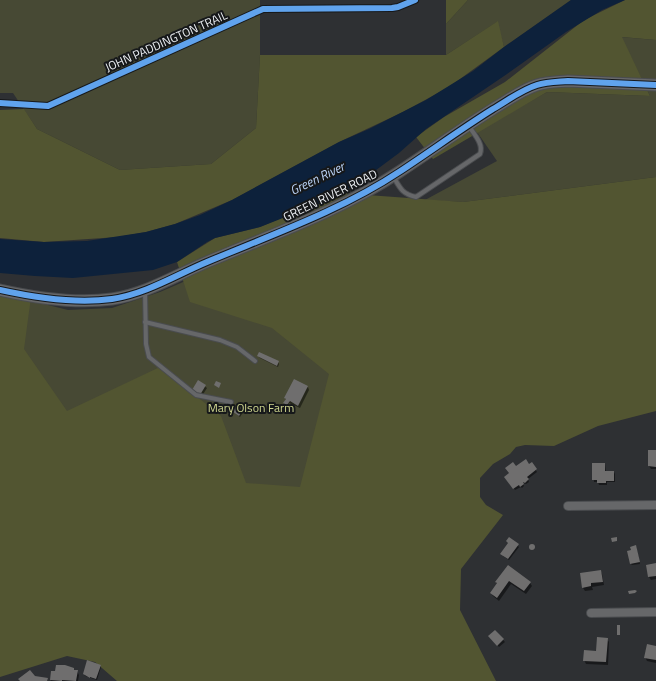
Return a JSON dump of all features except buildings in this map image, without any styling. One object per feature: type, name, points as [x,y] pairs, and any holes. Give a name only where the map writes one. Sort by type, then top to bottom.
[{"type":"street","name":"GREEN RIVER ROAD","points":[[0,290],[31,297],[87,301],[125,297],[145,290],[365,193],[393,176],[468,124],[528,89],[544,84],[568,81],[656,85]]},
{"type":"street","points":[[568,506],[656,505]]},
{"type":"street","points":[[591,613],[656,612]]},
{"type":"lane","points":[[393,176],[402,191],[410,196],[416,197],[480,154],[482,149],[480,142],[468,124]]},
{"type":"lane","points":[[145,290],[146,344],[150,357],[196,395],[231,402]]},
{"type":"lane","points":[[145,322],[220,340],[237,347],[255,361]]},
{"type":"green space","points":[[0,0],[260,0],[260,55],[256,128],[211,164],[120,170],[37,129],[13,93],[0,93]]},
{"type":"green space","points":[[446,0],[468,0],[446,24]]},
{"type":"green space","points":[[468,0],[571,0],[504,47],[497,22],[446,55],[446,24]]},
{"type":"green space","points":[[625,0],[656,0],[656,40],[622,37],[650,96],[547,92],[433,159],[416,137],[444,117],[505,82],[584,20]]},
{"type":"green space","points":[[498,21],[504,47],[449,87],[403,112],[339,142],[232,200],[175,224],[146,232],[118,237],[44,242],[0,238],[0,110],[24,109],[37,129],[120,170],[211,164],[256,128],[260,55],[446,55]]},
{"type":"green space","points":[[621,37],[656,40],[656,177],[463,202],[425,200],[497,161],[477,132],[547,92],[650,96]]},
{"type":"green space","points":[[656,177],[656,411],[598,426],[554,446],[525,445],[516,447],[510,454],[493,464],[480,478],[480,497],[486,505],[503,515],[461,569],[460,610],[496,681],[117,681],[95,662],[67,656],[0,677],[0,288],[31,297],[24,349],[67,411],[160,367],[221,416],[246,483],[300,487],[329,374],[272,328],[190,302],[177,262],[215,238],[260,227],[340,193],[463,202]]},
{"type":"green space","name":"Mary Olson Farm","points":[[359,206],[394,546],[0,553],[0,293],[68,310],[112,308],[160,292]]},
{"type":"water","name":"Green River","points":[[571,0],[625,0],[602,10],[566,32],[426,129],[399,153],[360,182],[321,203],[260,227],[215,238],[177,262],[153,270],[73,278],[0,273],[0,239],[44,242],[87,241],[146,232],[200,215],[232,200],[339,142],[369,129],[426,100],[473,71],[504,47]]},
{"type":"cycle path","name":"JOHN PADDINGTON TRAIL","points":[[0,103],[48,106],[263,9],[392,8],[415,0]]},
{"type":"cycle path","points":[[0,290],[42,298],[84,301],[125,297],[161,284],[207,262],[306,221],[354,198],[377,186],[469,124],[531,87],[545,83],[568,81],[656,85]]}]
